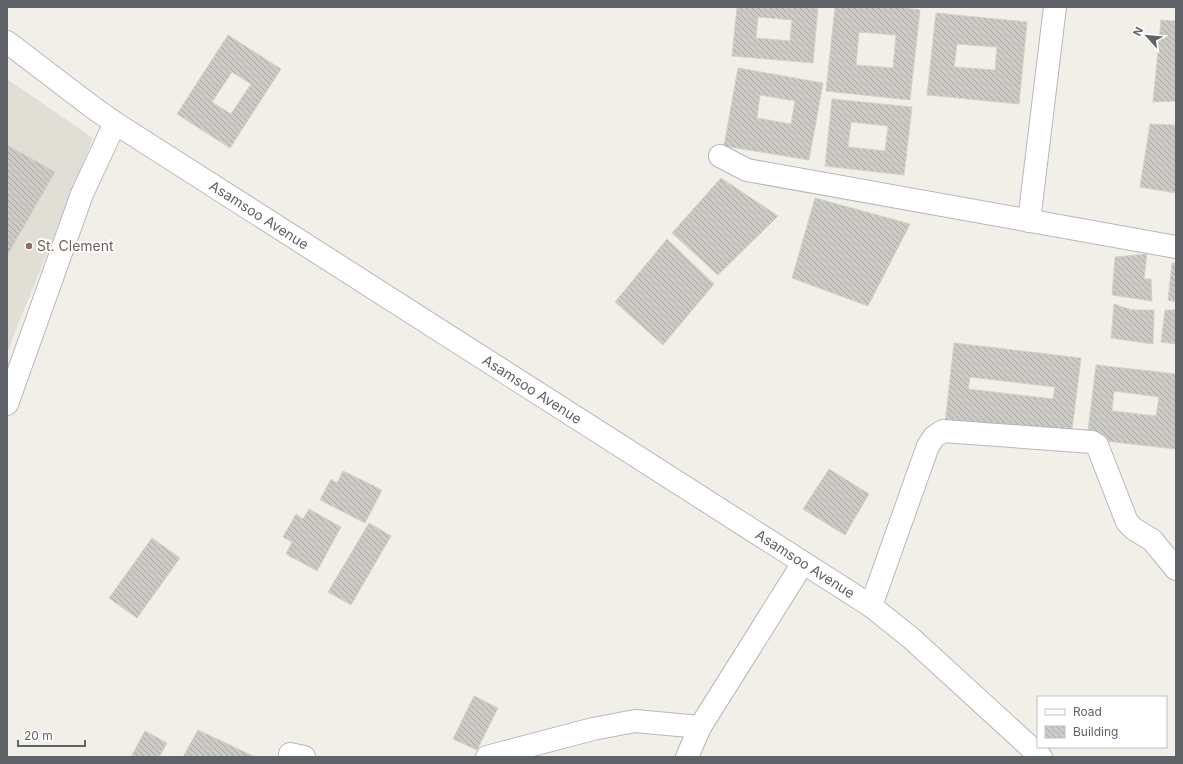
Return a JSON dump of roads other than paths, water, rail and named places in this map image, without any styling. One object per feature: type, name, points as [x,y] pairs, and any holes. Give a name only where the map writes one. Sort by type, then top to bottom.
[{"type":"street","points":[[1029,221],[1055,7]]},
{"type":"street","name":"Asamsoo Avenue","points":[[7,42],[115,123],[871,606],[911,638],[1041,757]]},
{"type":"street","points":[[7,404],[82,194],[115,123]]},
{"type":"street","points":[[720,156],[747,170],[1176,247]]},
{"type":"street","points":[[871,606],[928,446],[934,437],[943,431],[1092,442],[1097,445],[1127,522],[1134,529],[1152,540],[1176,568]]},
{"type":"street","points":[[687,757],[700,727],[803,563]]},
{"type":"street","points":[[487,757],[593,729],[635,722],[700,727]]},
{"type":"place","name":"St. Clement","points":[[29,246]]}]
